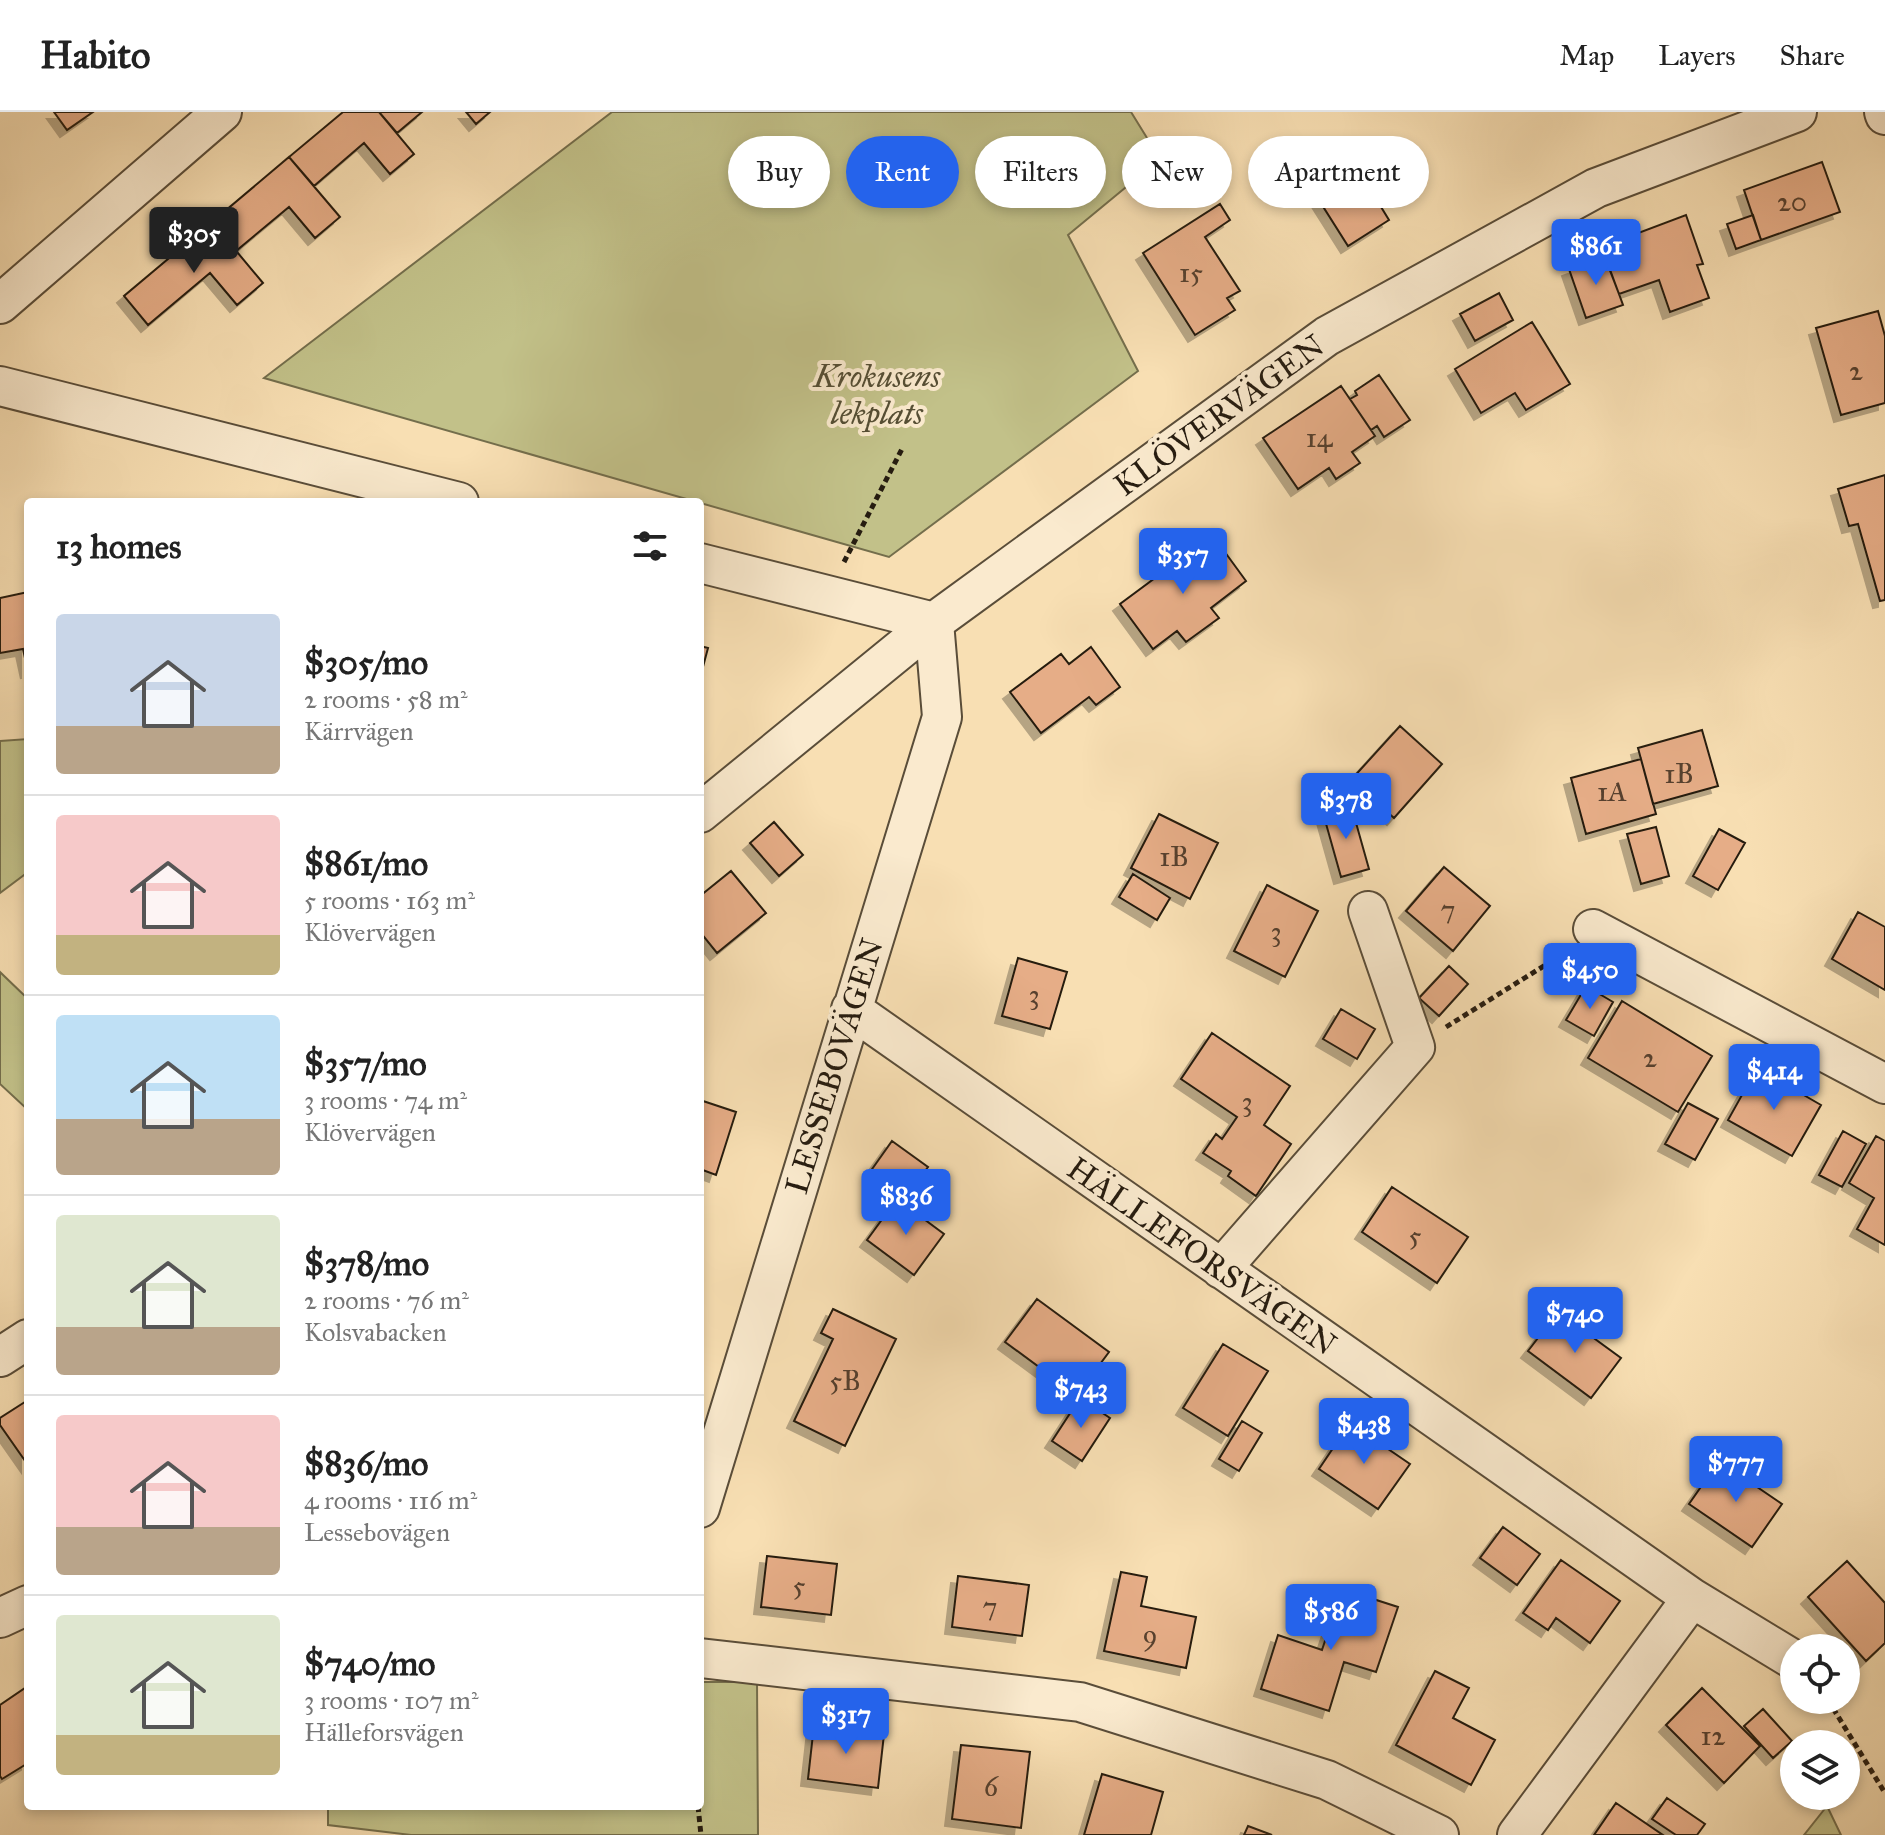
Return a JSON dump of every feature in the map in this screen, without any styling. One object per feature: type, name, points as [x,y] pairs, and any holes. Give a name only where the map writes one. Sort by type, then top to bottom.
[{"type":"street","points":[[0,304],[222,112]]},
{"type":"street","name":"KLÖVERVÄGEN","points":[[704,810],[934,622],[1327,336],[1596,188],[1797,112]]},
{"type":"street","points":[[0,386],[443,498]]},
{"type":"street","points":[[704,564],[934,622]]},
{"type":"street","name":"LESSEBOVÄGEN","points":[[704,1495],[942,717],[934,622]]},
{"type":"street","points":[[1221,1269],[1415,1047],[1368,911]]},
{"type":"street","points":[[1595,931],[1885,1084]]},
{"type":"street","name":"HÄLLEFORSVÄGEN","points":[[851,1009],[1692,1598],[1780,1651]]},
{"type":"street","points":[[0,1357],[24,1342]]},
{"type":"street","points":[[1517,1835],[1692,1598]]},
{"type":"street","points":[[0,1618],[24,1607]]},
{"type":"street","points":[[704,1658],[1080,1702],[1327,1780],[1439,1835]]},
{"type":"path","points":[[827,595],[903,447]]},
{"type":"path","points":[[1415,1047],[1595,931]]},
{"type":"path","points":[[1837,1714],[1885,1793]]},
{"type":"path","points":[[698,1810],[701,1835]]},
{"type":"green space","name":"Krokusens lekplats","points":[[612,112],[1131,112],[1146,136],[1122,136],[1122,190],[1106,204],[1106,136],[975,136],[975,208],[1101,208],[1068,235],[1138,371],[889,557],[704,504],[704,498],[683,498],[264,378]]},
{"type":"green space","points":[[24,739],[24,875],[0,893],[0,741]]},
{"type":"green space","points":[[0,972],[24,995],[24,1106],[0,1084]]},
{"type":"green space","points":[[704,1682],[757,1682],[758,1835],[411,1835],[328,1825],[328,1810],[704,1810]]},
{"type":"green space","points":[[1824,1810],[1829,1810],[1841,1835],[1804,1835]]},
{"type":"building","points":[[54,112],[93,112],[67,130]]},
{"type":"building","points":[[343,112],[379,112],[414,154],[390,174],[364,143],[314,186],[289,157]]},
{"type":"building","points":[[379,112],[422,112],[397,133]]},
{"type":"building","points":[[466,112],[490,112],[476,124]]},
{"type":"building","points":[[289,157],[340,217],[315,238],[289,207],[236,251],[212,222]]},
{"type":"building","points":[[1822,162],[1840,212],[1761,240],[1744,190]]},
{"type":"building","points":[[1214,208],[1222,208],[1230,220],[1205,237],[1240,291],[1227,298],[1235,310],[1195,335],[1143,253]]},
{"type":"building","points":[[1324,208],[1382,208],[1389,220],[1348,246]]},
{"type":"building","points":[[1686,215],[1703,264],[1697,265],[1709,298],[1670,312],[1659,280],[1619,294],[1601,247]]},
{"type":"building","points":[[1753,215],[1761,240],[1736,249],[1727,224]]},
{"type":"building","points":[[212,222],[263,283],[237,305],[210,273],[148,325],[124,296]]},
{"type":"building","points":[[1605,256],[1623,305],[1586,318],[1569,269]]},
{"type":"building","points":[[1499,293],[1513,320],[1475,341],[1460,314]]},
{"type":"building","points":[[1878,311],[1885,336],[1885,403],[1841,415],[1816,328]]},
{"type":"building","points":[[1532,322],[1570,384],[1526,410],[1515,393],[1481,413],[1455,369]]},
{"type":"building","points":[[1379,375],[1410,420],[1384,437],[1377,426],[1371,430],[1350,399],[1357,395],[1355,391]]},
{"type":"building","points":[[1341,386],[1375,436],[1352,452],[1360,463],[1336,479],[1329,468],[1298,489],[1263,438]]},
{"type":"building","points":[[1885,475],[1885,600],[1880,601],[1858,524],[1849,526],[1838,489]]},
{"type":"building","points":[[1219,544],[1246,581],[1211,608],[1219,618],[1186,642],[1177,631],[1153,649],[1120,604],[1159,575],[1152,565],[1172,550],[1187,569]]},
{"type":"building","points":[[24,593],[24,654],[23,649],[0,653],[0,598]]},
{"type":"building","points":[[1091,647],[1120,687],[1096,705],[1089,697],[1041,733],[1010,692],[1061,654],[1069,664]]},
{"type":"building","points":[[1400,726],[1442,764],[1394,818],[1351,780]]},
{"type":"building","points":[[1702,730],[1718,786],[1653,804],[1638,748]]},
{"type":"building","points":[[1641,759],[1656,814],[1586,834],[1571,778]]},
{"type":"building","points":[[1351,805],[1369,869],[1341,877],[1323,813]]},
{"type":"building","points":[[1159,814],[1218,843],[1190,899],[1131,868]]},
{"type":"building","points":[[774,822],[803,855],[779,876],[750,843]]},
{"type":"building","points":[[1656,827],[1669,876],[1641,884],[1627,834]]},
{"type":"building","points":[[1719,829],[1745,843],[1718,890],[1693,876]]},
{"type":"building","points":[[1444,867],[1490,906],[1453,951],[1406,911]]},
{"type":"building","points":[[731,871],[766,913],[717,953],[704,937],[704,893]]},
{"type":"building","points":[[1133,874],[1170,898],[1157,920],[1119,897]]},
{"type":"building","points":[[1267,885],[1318,911],[1285,977],[1234,951]]},
{"type":"building","points":[[1858,912],[1885,927],[1885,990],[1832,959]]},
{"type":"building","points":[[1018,958],[1067,972],[1050,1029],[1002,1016]]},
{"type":"building","points":[[1449,966],[1468,984],[1439,1016],[1419,998]]},
{"type":"building","points":[[1586,986],[1613,1002],[1594,1036],[1566,1020]]},
{"type":"building","points":[[1622,1001],[1712,1056],[1678,1112],[1588,1058]]},
{"type":"building","points":[[1341,1009],[1375,1029],[1357,1059],[1323,1039]]},
{"type":"building","points":[[1212,1033],[1290,1086],[1264,1125],[1291,1144],[1256,1196],[1228,1176],[1231,1171],[1203,1153],[1216,1134],[1222,1139],[1237,1117],[1181,1079]]},
{"type":"building","points":[[1757,1068],[1821,1105],[1792,1156],[1728,1120]]},
{"type":"building","points":[[704,1101],[736,1112],[716,1175],[704,1170]]},
{"type":"building","points":[[1688,1103],[1718,1119],[1695,1160],[1665,1144]]},
{"type":"building","points":[[1843,1131],[1866,1144],[1842,1187],[1819,1175]]},
{"type":"building","points":[[1876,1136],[1885,1141],[1885,1245],[1857,1229],[1874,1198],[1849,1183]]},
{"type":"building","points":[[892,1141],[928,1167],[905,1198],[870,1172]]},
{"type":"building","points":[[1392,1187],[1468,1237],[1437,1283],[1362,1232]]},
{"type":"building","points":[[897,1199],[944,1234],[914,1275],[867,1240]]},
{"type":"building","points":[[1037,1299],[1109,1352],[1077,1395],[1005,1342]]},
{"type":"building","points":[[833,1309],[896,1339],[845,1446],[794,1421],[833,1339],[821,1333]]},
{"type":"building","points":[[1558,1312],[1621,1358],[1591,1398],[1528,1351]]},
{"type":"building","points":[[1223,1344],[1268,1371],[1228,1436],[1183,1408]]},
{"type":"building","points":[[1080,1398],[1110,1418],[1082,1461],[1052,1441]]},
{"type":"building","points":[[24,1403],[24,1459],[0,1425],[0,1418]]},
{"type":"building","points":[[1242,1421],[1262,1433],[1239,1471],[1219,1459]]},
{"type":"building","points":[[1350,1423],[1410,1464],[1378,1509],[1319,1469]]},
{"type":"building","points":[[1719,1461],[1782,1504],[1752,1547],[1689,1504]]},
{"type":"building","points":[[1503,1527],[1540,1554],[1517,1585],[1480,1558]]},
{"type":"building","points":[[767,1556],[837,1564],[831,1615],[761,1607]]},
{"type":"building","points":[[1561,1560],[1620,1601],[1590,1643],[1556,1618],[1548,1630],[1523,1613]]},
{"type":"building","points":[[1847,1561],[1885,1603],[1885,1643],[1866,1661],[1860,1654],[1860,1634],[1842,1634],[1808,1597]]},
{"type":"building","points":[[1121,1572],[1147,1577],[1141,1606],[1196,1617],[1186,1668],[1104,1651]]},
{"type":"building","points":[[958,1576],[1029,1585],[1022,1636],[952,1627]]},
{"type":"building","points":[[1342,1589],[1398,1607],[1376,1672],[1344,1662],[1329,1711],[1261,1689],[1278,1635],[1322,1650]]},
{"type":"building","points":[[1435,1671],[1469,1688],[1453,1718],[1495,1740],[1471,1785],[1396,1745]]},
{"type":"building","points":[[1702,1688],[1760,1746],[1724,1783],[1666,1725]]},
{"type":"building","points":[[24,1689],[24,1765],[2,1779],[0,1776],[0,1705]]},
{"type":"building","points":[[1763,1709],[1782,1730],[1780,1752],[1773,1758],[1744,1726]]},
{"type":"building","points":[[814,1725],[884,1734],[878,1788],[808,1779]]},
{"type":"building","points":[[961,1745],[1030,1752],[1021,1828],[952,1819]]},
{"type":"building","points":[[1102,1774],[1163,1792],[1151,1835],[1084,1835]]},
{"type":"building","points":[[1667,1798],[1705,1824],[1697,1835],[1676,1835],[1652,1819]]},
{"type":"building","points":[[1616,1803],[1663,1835],[1594,1835]]},
{"type":"building","points":[[1248,1826],[1272,1835],[1244,1835]]}]
